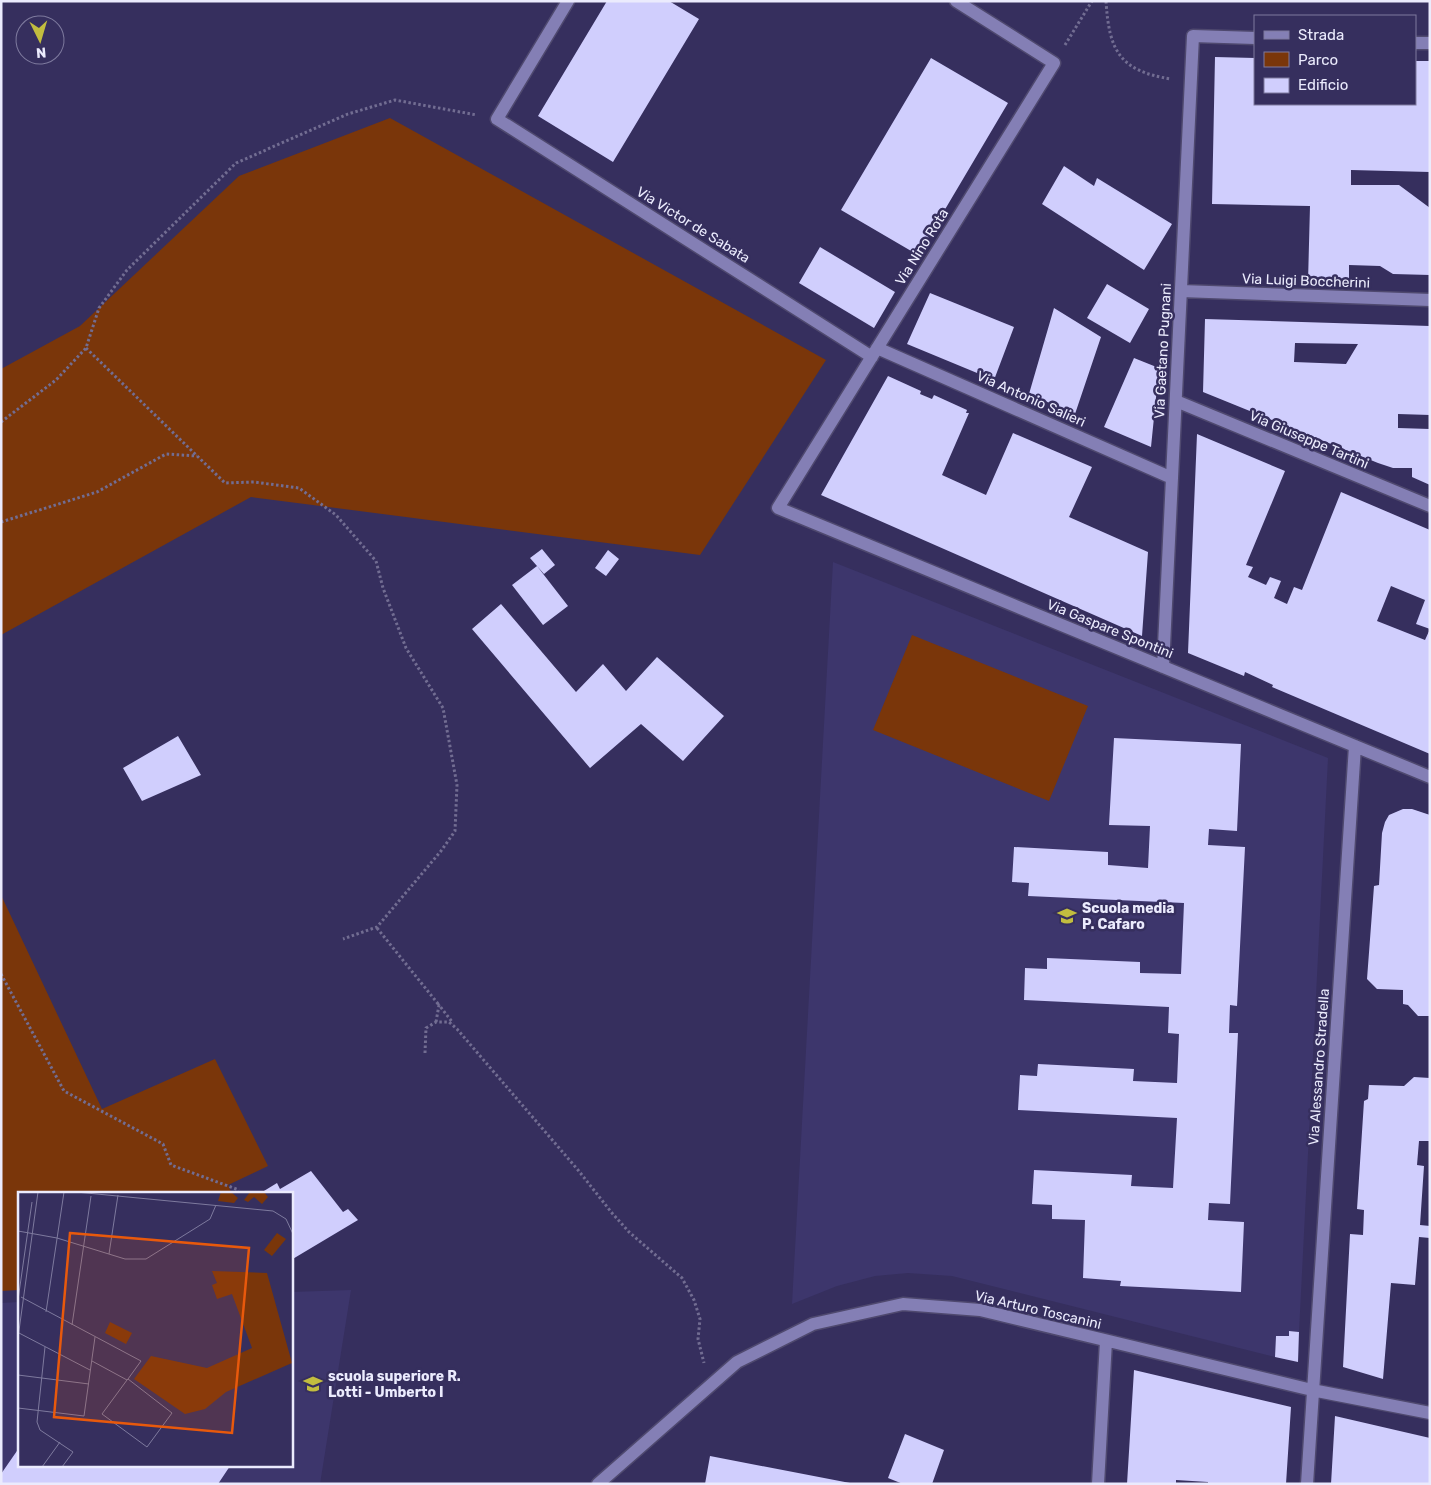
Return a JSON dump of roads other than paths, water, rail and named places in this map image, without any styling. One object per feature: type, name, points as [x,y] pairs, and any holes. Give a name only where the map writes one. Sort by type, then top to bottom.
[{"type":"street","name":"Via Victor de Sabata","points":[[568,1],[498,119],[875,352]]},
{"type":"street","name":"Via Nino Rota","points":[[778,508],[1054,63],[956,1]]},
{"type":"street","name":"Via Gaetano Pugnani","points":[[1163,667],[1193,36],[1254,38]]},
{"type":"street","points":[[1416,43],[1430,43]]},
{"type":"street","name":"Via Luigi Boccherini","points":[[1181,291],[1430,300]]},
{"type":"street","name":"Via Antonio Salieri","points":[[875,352],[1172,478]]},
{"type":"street","name":"Via Giuseppe Tartini","points":[[1176,401],[1430,506]]},
{"type":"street","name":"Via Gaspare Spontini","points":[[778,508],[1430,777]]},
{"type":"street","name":"Via Alessandro Stradella","points":[[1307,1484],[1355,746]]},
{"type":"street","name":"Via Arturo Toscanini","points":[[598,1484],[737,1362],[813,1324],[903,1304],[980,1310],[1312,1390],[1430,1412]]},
{"type":"street","points":[[1098,1484],[1106,1341]]},
{"type":"place","name":"Scuola media P. Cafaro","points":[[1067,916]]},
{"type":"place","name":"scuola superiore R. Lotti - Umberto I","points":[[313,1384]]}]
